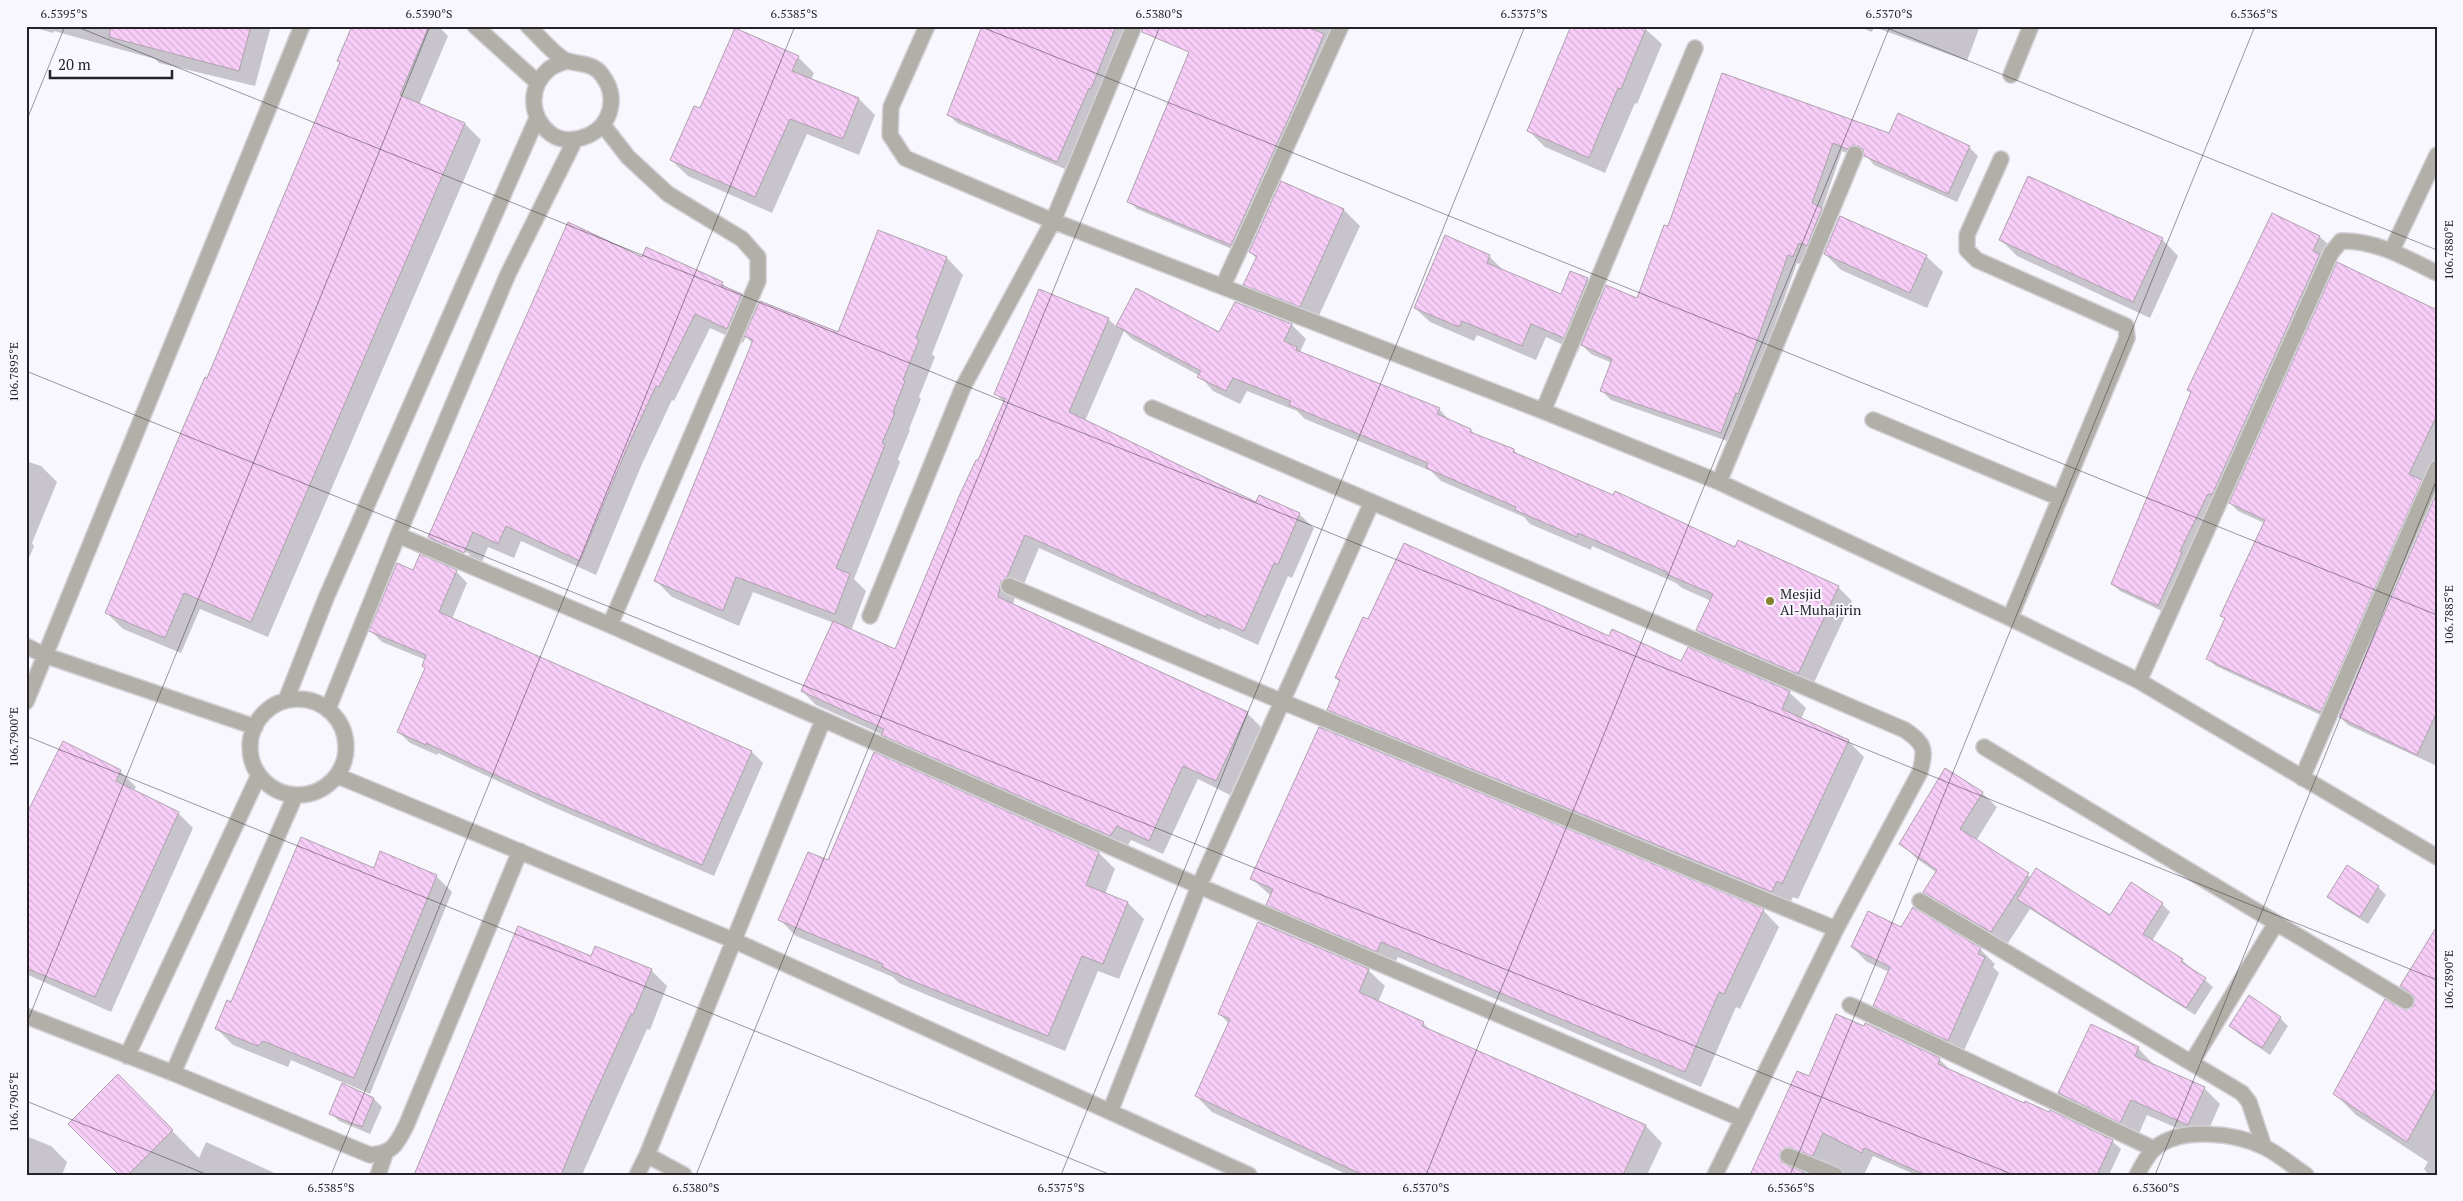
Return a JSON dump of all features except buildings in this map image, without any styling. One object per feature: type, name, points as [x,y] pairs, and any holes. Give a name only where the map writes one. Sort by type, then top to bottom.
[{"type":"street","points":[[26,702],[302,26]]},
{"type":"street","points":[[475,26],[537,82]]},
{"type":"street","points":[[528,26],[567,61]]},
{"type":"street","points":[[927,26],[891,107],[890,135],[905,158],[1053,221],[1543,410],[1718,482],[2010,618],[2140,681],[2437,857]]},
{"type":"street","points":[[870,616],[963,387],[1053,221],[1134,26]]},
{"type":"street","points":[[1223,286],[1341,26]]},
{"type":"street","points":[[2011,75],[2031,26]]},
{"type":"street","points":[[1543,410],[1695,48]]},
{"type":"street","points":[[567,61],[586,63],[601,73],[610,89],[611,108],[603,125],[590,135],[575,140],[552,135],[537,118],[533,100],[537,82],[550,67],[567,61]]},
{"type":"street","points":[[286,700],[326,598],[537,118]]},
{"type":"street","points":[[603,125],[628,157],[668,194],[742,239],[758,257],[758,281],[610,625]]},
{"type":"street","points":[[328,709],[508,274],[575,140]]},
{"type":"street","points":[[1718,482],[1855,154]]},
{"type":"street","points":[[2392,250],[2437,155]]},
{"type":"street","points":[[2001,159],[1967,235],[1967,250],[1977,260],[2126,326],[2127,338],[2010,618]]},
{"type":"street","points":[[2140,681],[2331,253],[2340,242],[2354,241],[2392,250],[2437,273]]},
{"type":"street","points":[[1152,408],[1905,730],[1919,740],[1925,754],[1920,772],[1836,930],[1715,1175]]},
{"type":"street","points":[[1873,420],[2060,498]]},
{"type":"street","points":[[2302,778],[2437,468]]},
{"type":"street","points":[[1110,1112],[1199,886],[1372,502]]},
{"type":"street","points":[[398,536],[610,625],[1199,886],[1742,1119]]},
{"type":"street","points":[[1009,586],[1283,702],[1836,930]]},
{"type":"street","points":[[26,646],[44,655],[255,727]]},
{"type":"street","points":[[286,700],[308,700],[328,709],[339,721],[345,735],[346,756],[338,776],[324,789],[310,794],[295,796],[274,790],[259,775],[253,764],[250,751],[255,727],[268,710],[286,700]]},
{"type":"street","points":[[637,1175],[735,941],[823,720]]},
{"type":"street","points":[[1984,747],[2406,1001]]},
{"type":"street","points":[[127,1056],[259,775]]},
{"type":"street","points":[[338,776],[735,941],[1249,1175]]},
{"type":"street","points":[[172,1073],[295,796]]},
{"type":"street","points":[[378,1175],[385,1154],[397,1143],[406,1126],[520,851]]},
{"type":"street","points":[[1920,902],[2242,1093],[2249,1102],[2264,1147]]},
{"type":"street","points":[[2192,1062],[2276,923]]},
{"type":"street","points":[[1850,1005],[2154,1149]]},
{"type":"street","points":[[26,1016],[172,1073],[370,1155],[385,1154]]},
{"type":"street","points":[[2137,1175],[2154,1149],[2176,1138],[2203,1134],[2229,1136],[2264,1147],[2306,1175]]},
{"type":"street","points":[[647,1155],[684,1175]]},
{"type":"street","points":[[1788,1156],[1836,1175]]},
{"type":"place","name":"Mesjid Al-Muhajirin","points":[[1770,601]]}]
